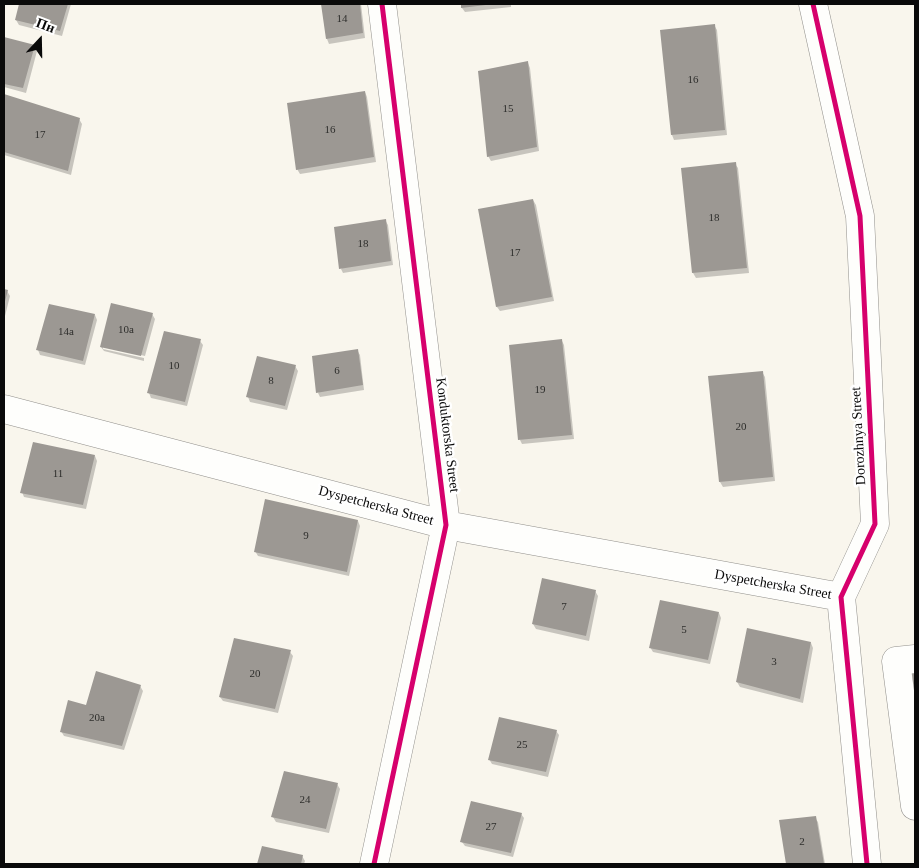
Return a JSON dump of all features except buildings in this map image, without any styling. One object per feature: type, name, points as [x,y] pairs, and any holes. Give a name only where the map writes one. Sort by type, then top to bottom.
[{"type":"street","name":"Konduktorska Street","points":[[374,864],[446,525],[382,4]]},
{"type":"street","name":"Dorozhnya Street","points":[[813,4],[860,216],[875,524],[841,598]]},
{"type":"street","name":"Dyspetcherska Street","points":[[4,410],[446,525],[841,598]]},
{"type":"street","points":[[841,598],[867,864]]},
{"type":"street","points":[[915,659],[896,661],[915,806]]},
{"type":"cycle path","points":[[374,864],[446,525],[382,4]]},
{"type":"cycle path","points":[[813,4],[860,216],[875,524],[841,597],[867,864]]}]
